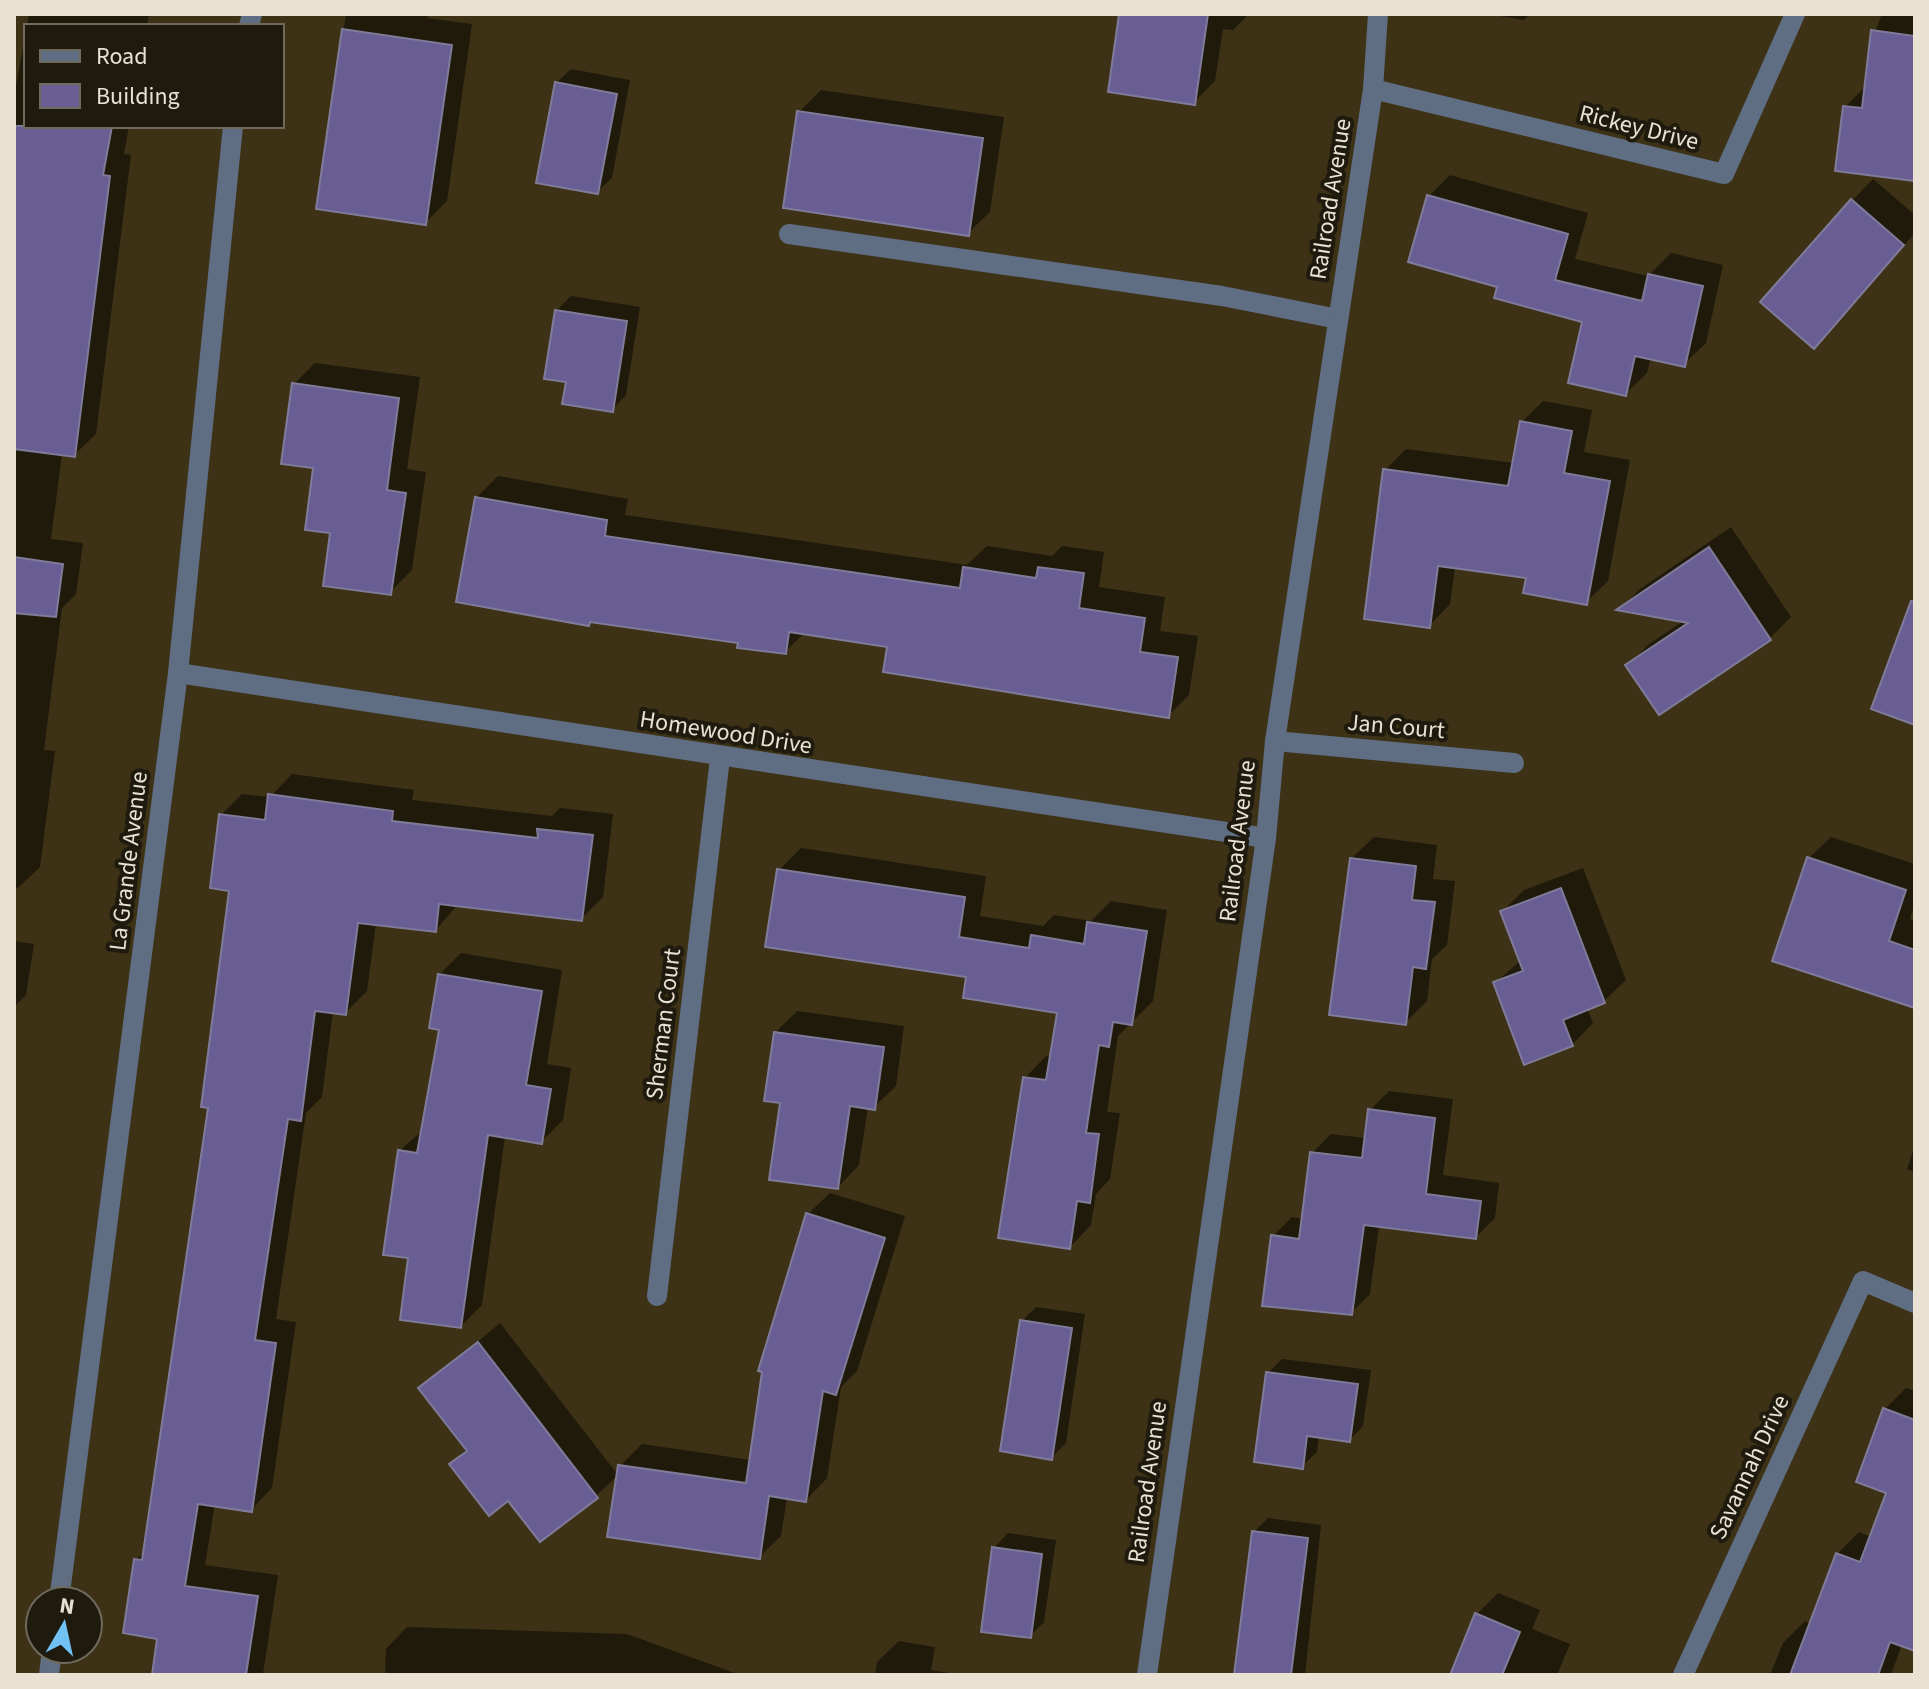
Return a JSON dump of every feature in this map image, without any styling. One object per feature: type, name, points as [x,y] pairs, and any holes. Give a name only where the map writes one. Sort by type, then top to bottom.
[{"type":"street","name":"Railroad Avenue","points":[[1147,1675],[1266,838],[1275,741],[1373,89],[1378,14]]},
{"type":"street","name":"Rickey Drive","points":[[1373,89],[1724,174],[1795,14]]},
{"type":"street","name":"La Grande Avenue","points":[[61,1585],[178,673],[233,128]]},
{"type":"street","points":[[789,234],[1222,296],[1338,319]]},
{"type":"street","name":"Homewood Drive","points":[[178,673],[720,758],[1266,838]]},
{"type":"street","name":"Jan Court","points":[[1275,741],[1514,763]]},
{"type":"street","name":"Sherman Court","points":[[657,1296],[720,758]]},
{"type":"street","name":"Savannah Drive","points":[[1683,1675],[1863,1281],[1915,1303]]},
{"type":"building","points":[[1119,14],[1208,14],[1195,105],[1108,92]]},
{"type":"building","points":[[342,29],[452,45],[426,225],[316,209]]},
{"type":"building","points":[[1871,30],[1915,36],[1915,181],[1835,171],[1843,106],[1862,108]]},
{"type":"building","points":[[555,82],[617,94],[598,194],[536,183]]},
{"type":"building","points":[[797,111],[983,138],[969,236],[783,208]]},
{"type":"building","points":[[14,126],[112,128],[103,175],[110,176],[75,457],[14,449]]},
{"type":"building","points":[[1427,195],[1568,234],[1555,280],[1642,301],[1648,274],[1703,286],[1685,367],[1635,356],[1626,396],[1568,383],[1582,322],[1494,298],[1497,287],[1408,262]]},
{"type":"building","points":[[1851,199],[1904,245],[1814,349],[1760,302]]},
{"type":"building","points":[[555,310],[627,321],[613,412],[562,404],[566,382],[544,379]]},
{"type":"building","points":[[292,383],[399,398],[387,490],[406,493],[391,595],[323,586],[330,533],[305,530],[313,468],[281,464]]},
{"type":"building","points":[[1520,421],[1572,431],[1564,473],[1610,481],[1587,605],[1523,593],[1526,578],[1438,566],[1430,628],[1364,619],[1383,469],[1508,486]]},
{"type":"building","points":[[475,497],[607,520],[605,536],[960,588],[963,567],[1036,578],[1038,567],[1084,573],[1079,608],[1145,618],[1140,652],[1178,657],[1169,718],[883,672],[887,647],[789,632],[786,654],[737,648],[738,643],[590,622],[589,626],[456,602]]},
{"type":"building","points":[[1709,547],[1771,640],[1659,715],[1625,665],[1688,623],[1616,610]]},
{"type":"building","points":[[14,557],[63,564],[56,617],[14,613]]},
{"type":"building","points":[[1911,601],[1915,602],[1915,725],[1871,709]]},
{"type":"building","points":[[268,794],[393,811],[392,821],[538,838],[537,829],[593,835],[582,921],[439,904],[436,932],[358,923],[346,1015],[315,1011],[301,1121],[288,1119],[255,1340],[276,1343],[252,1512],[198,1504],[185,1586],[258,1596],[246,1675],[152,1675],[157,1639],[123,1633],[134,1559],[142,1560],[208,1108],[201,1107],[229,891],[210,888],[219,814],[265,820]]},
{"type":"building","points":[[1807,857],[1906,890],[1889,941],[1915,950],[1915,1008],[1772,961]]},
{"type":"building","points":[[1350,858],[1416,866],[1412,900],[1435,902],[1426,969],[1413,967],[1406,1025],[1329,1015]]},
{"type":"building","points":[[777,869],[965,897],[959,937],[1029,948],[1031,935],[1084,944],[1087,922],[1147,931],[1132,1025],[1113,1022],[1109,1047],[1099,1045],[1086,1133],[1099,1134],[1090,1203],[1077,1201],[1070,1249],[998,1238],[1023,1077],[1046,1080],[1057,1013],[963,998],[966,977],[765,947]]},
{"type":"building","points":[[1561,888],[1605,1003],[1563,1020],[1573,1046],[1524,1065],[1493,982],[1523,971],[1500,911]]},
{"type":"building","points":[[438,974],[542,991],[526,1085],[551,1089],[542,1144],[488,1135],[461,1328],[400,1320],[408,1258],[383,1255],[398,1150],[417,1153],[439,1030],[429,1028]]},
{"type":"building","points":[[774,1032],[884,1047],[875,1110],[850,1106],[838,1189],[769,1180],[780,1103],[764,1101]]},
{"type":"building","points":[[1368,1109],[1435,1118],[1426,1194],[1481,1201],[1476,1239],[1364,1225],[1352,1315],[1262,1306],[1271,1235],[1299,1239],[1310,1152],[1362,1158]]},
{"type":"building","points":[[806,1213],[885,1238],[836,1395],[823,1391],[806,1502],[769,1496],[760,1559],[607,1537],[618,1465],[746,1483],[762,1372],[758,1371]]},
{"type":"building","points":[[1020,1320],[1072,1328],[1052,1460],[1000,1451]]},
{"type":"building","points":[[478,1342],[598,1498],[540,1542],[508,1501],[489,1516],[449,1464],[467,1451],[418,1388]]},
{"type":"building","points":[[1266,1372],[1358,1384],[1350,1442],[1307,1436],[1303,1469],[1254,1462]]},
{"type":"building","points":[[1883,1408],[1915,1420],[1915,1651],[1890,1642],[1878,1675],[1790,1675],[1836,1553],[1860,1562],[1886,1493],[1856,1482]]},
{"type":"building","points":[[1252,1531],[1308,1538],[1291,1675],[1234,1675]]},
{"type":"building","points":[[992,1547],[1042,1554],[1031,1638],[981,1632]]},
{"type":"building","points":[[1475,1613],[1520,1632],[1502,1675],[1450,1675]]}]
